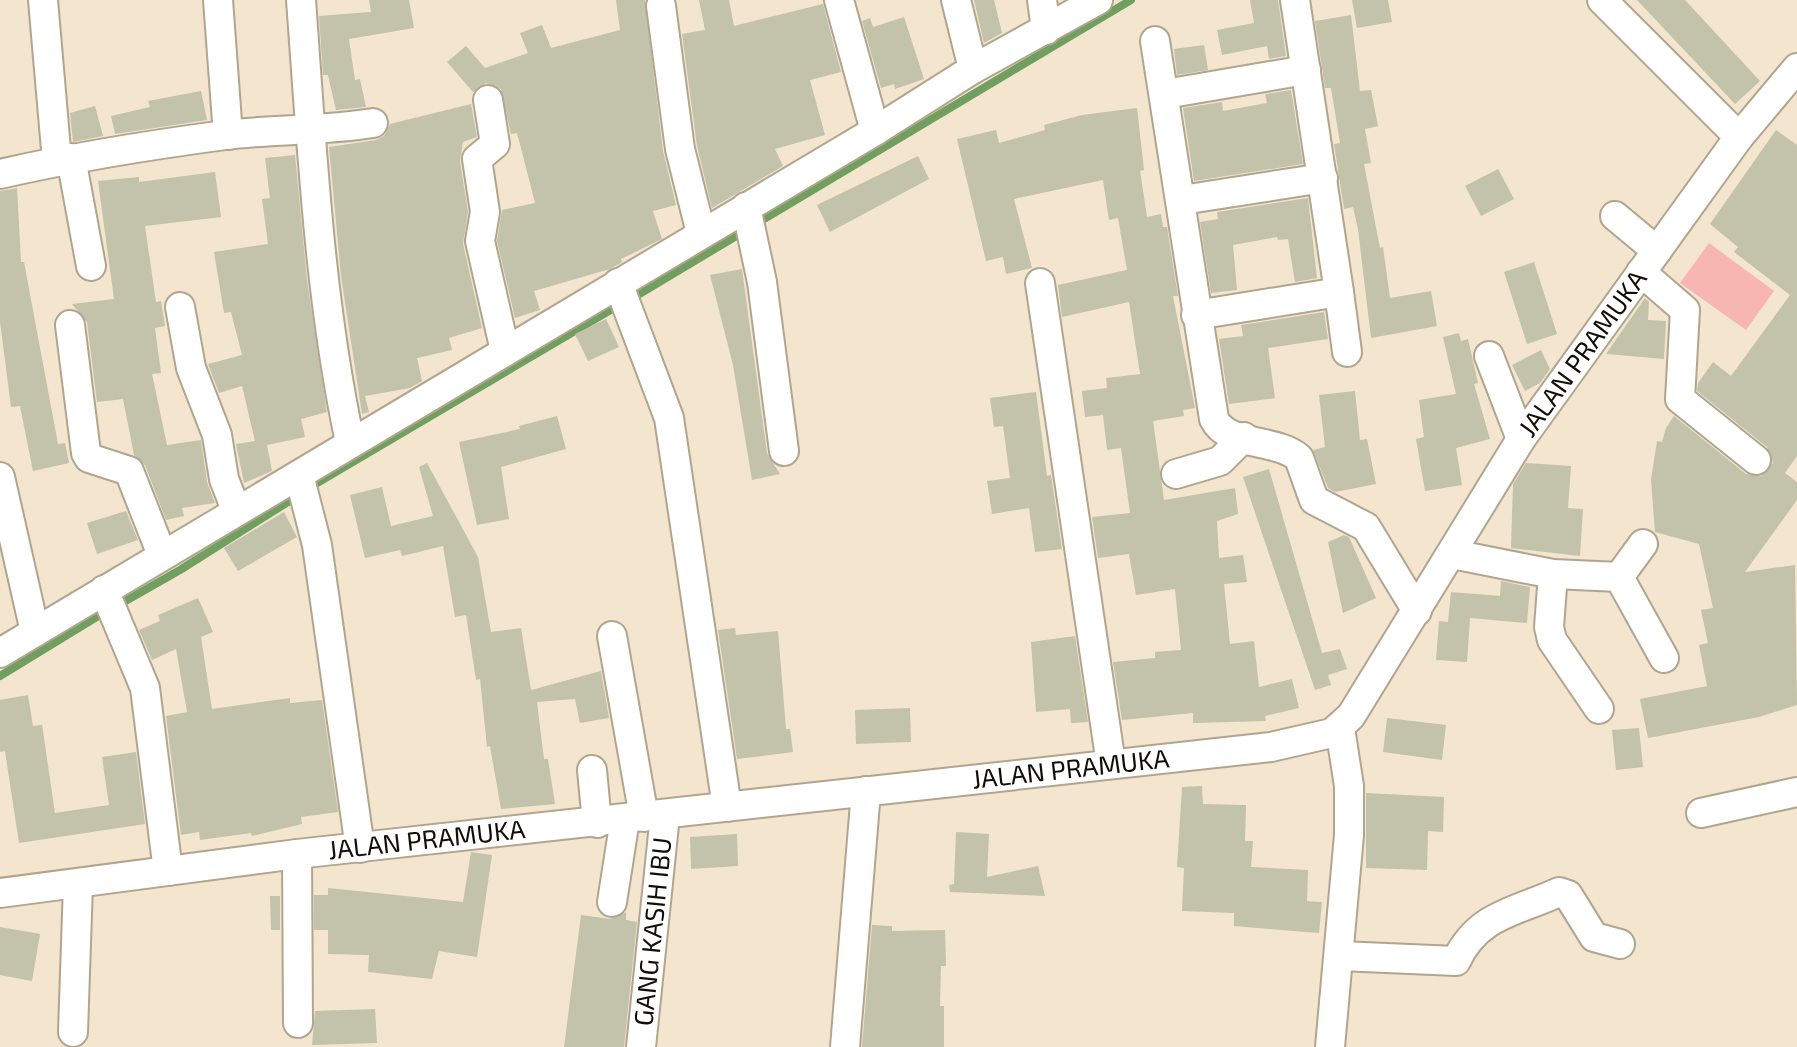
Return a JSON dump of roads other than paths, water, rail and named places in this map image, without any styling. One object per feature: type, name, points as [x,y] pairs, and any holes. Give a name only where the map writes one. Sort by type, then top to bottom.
[{"type":"street","points":[[43,0],[64,160],[91,266]]},
{"type":"street","points":[[218,0],[228,135]]},
{"type":"street","points":[[301,0],[308,130],[336,371],[350,442]]},
{"type":"street","points":[[839,0],[875,131]]},
{"type":"street","points":[[956,0],[973,69]]},
{"type":"street","points":[[1042,0],[1046,30]]},
{"type":"street","points":[[1295,0],[1347,352]]},
{"type":"street","points":[[1602,0],[1739,137]]},
{"type":"street","points":[[0,653],[875,131],[973,69],[1094,1]]},
{"type":"street","points":[[661,6],[680,149],[701,233]]},
{"type":"street","points":[[1155,41],[1214,419],[1219,429],[1283,448],[1299,458],[1314,500],[1366,527],[1417,611]]},
{"type":"street","name":"JALAN PRAMUKA","points":[[0,893],[297,854],[1271,747],[1324,736],[1340,728],[1417,611],[1521,439],[1739,137],[1797,68]]},
{"type":"street","points":[[1165,94],[1306,70]]},
{"type":"street","points":[[488,100],[495,144],[477,159],[485,212],[480,241],[505,351]]},
{"type":"street","points":[[0,174],[64,160],[228,135],[373,123]]},
{"type":"street","points":[[1182,200],[1323,178]]},
{"type":"street","points":[[746,207],[762,282],[784,451]]},
{"type":"street","points":[[1615,216],[1685,310],[1680,399],[1756,460]]},
{"type":"street","points":[[618,283],[669,418],[727,807]]},
{"type":"street","points":[[1040,283],[1111,764]]},
{"type":"street","points":[[1196,315],[1339,292]]},
{"type":"street","points":[[180,307],[191,368],[217,435],[224,479],[236,510]]},
{"type":"street","points":[[70,325],[81,436],[86,453],[89,458],[129,471],[162,555]]},
{"type":"street","points":[[1489,356],[1521,439]]},
{"type":"street","points":[[1176,474],[1220,461],[1244,437]]},
{"type":"street","points":[[299,475],[317,545],[360,848]]},
{"type":"street","points":[[0,477],[35,632]]},
{"type":"street","points":[[1619,577],[1643,544]]},
{"type":"street","points":[[1452,554],[1553,574],[1619,577]]},
{"type":"street","points":[[1553,574],[1549,627],[1552,640],[1599,709]]},
{"type":"street","points":[[1619,577],[1664,658]]},
{"type":"street","points":[[104,590],[145,688],[168,871]]},
{"type":"street","points":[[612,636],[633,819],[612,902]]},
{"type":"street","points":[[1330,1047],[1340,956],[1350,801],[1340,728]]},
{"type":"street","points":[[592,770],[633,819]]},
{"type":"street","points":[[845,1047],[866,791]]},
{"type":"street","points":[[1701,813],[1797,792]]},
{"type":"street","name":"GANG KASIH IBU","points":[[633,819],[641,1047]]},
{"type":"street","points":[[297,854],[298,1023]]},
{"type":"street","points":[[73,1032],[78,884]]},
{"type":"street","points":[[1340,956],[1456,961],[1474,931],[1486,922],[1559,892],[1568,895],[1594,937],[1620,944]]},
{"type":"waterway","points":[[764,219],[1131,0]]},
{"type":"waterway","points":[[631,299],[738,235]]},
{"type":"waterway","points":[[312,486],[619,305]]},
{"type":"waterway","points":[[122,603],[299,495]]},
{"type":"waterway","points":[[0,676],[108,610]]}]
